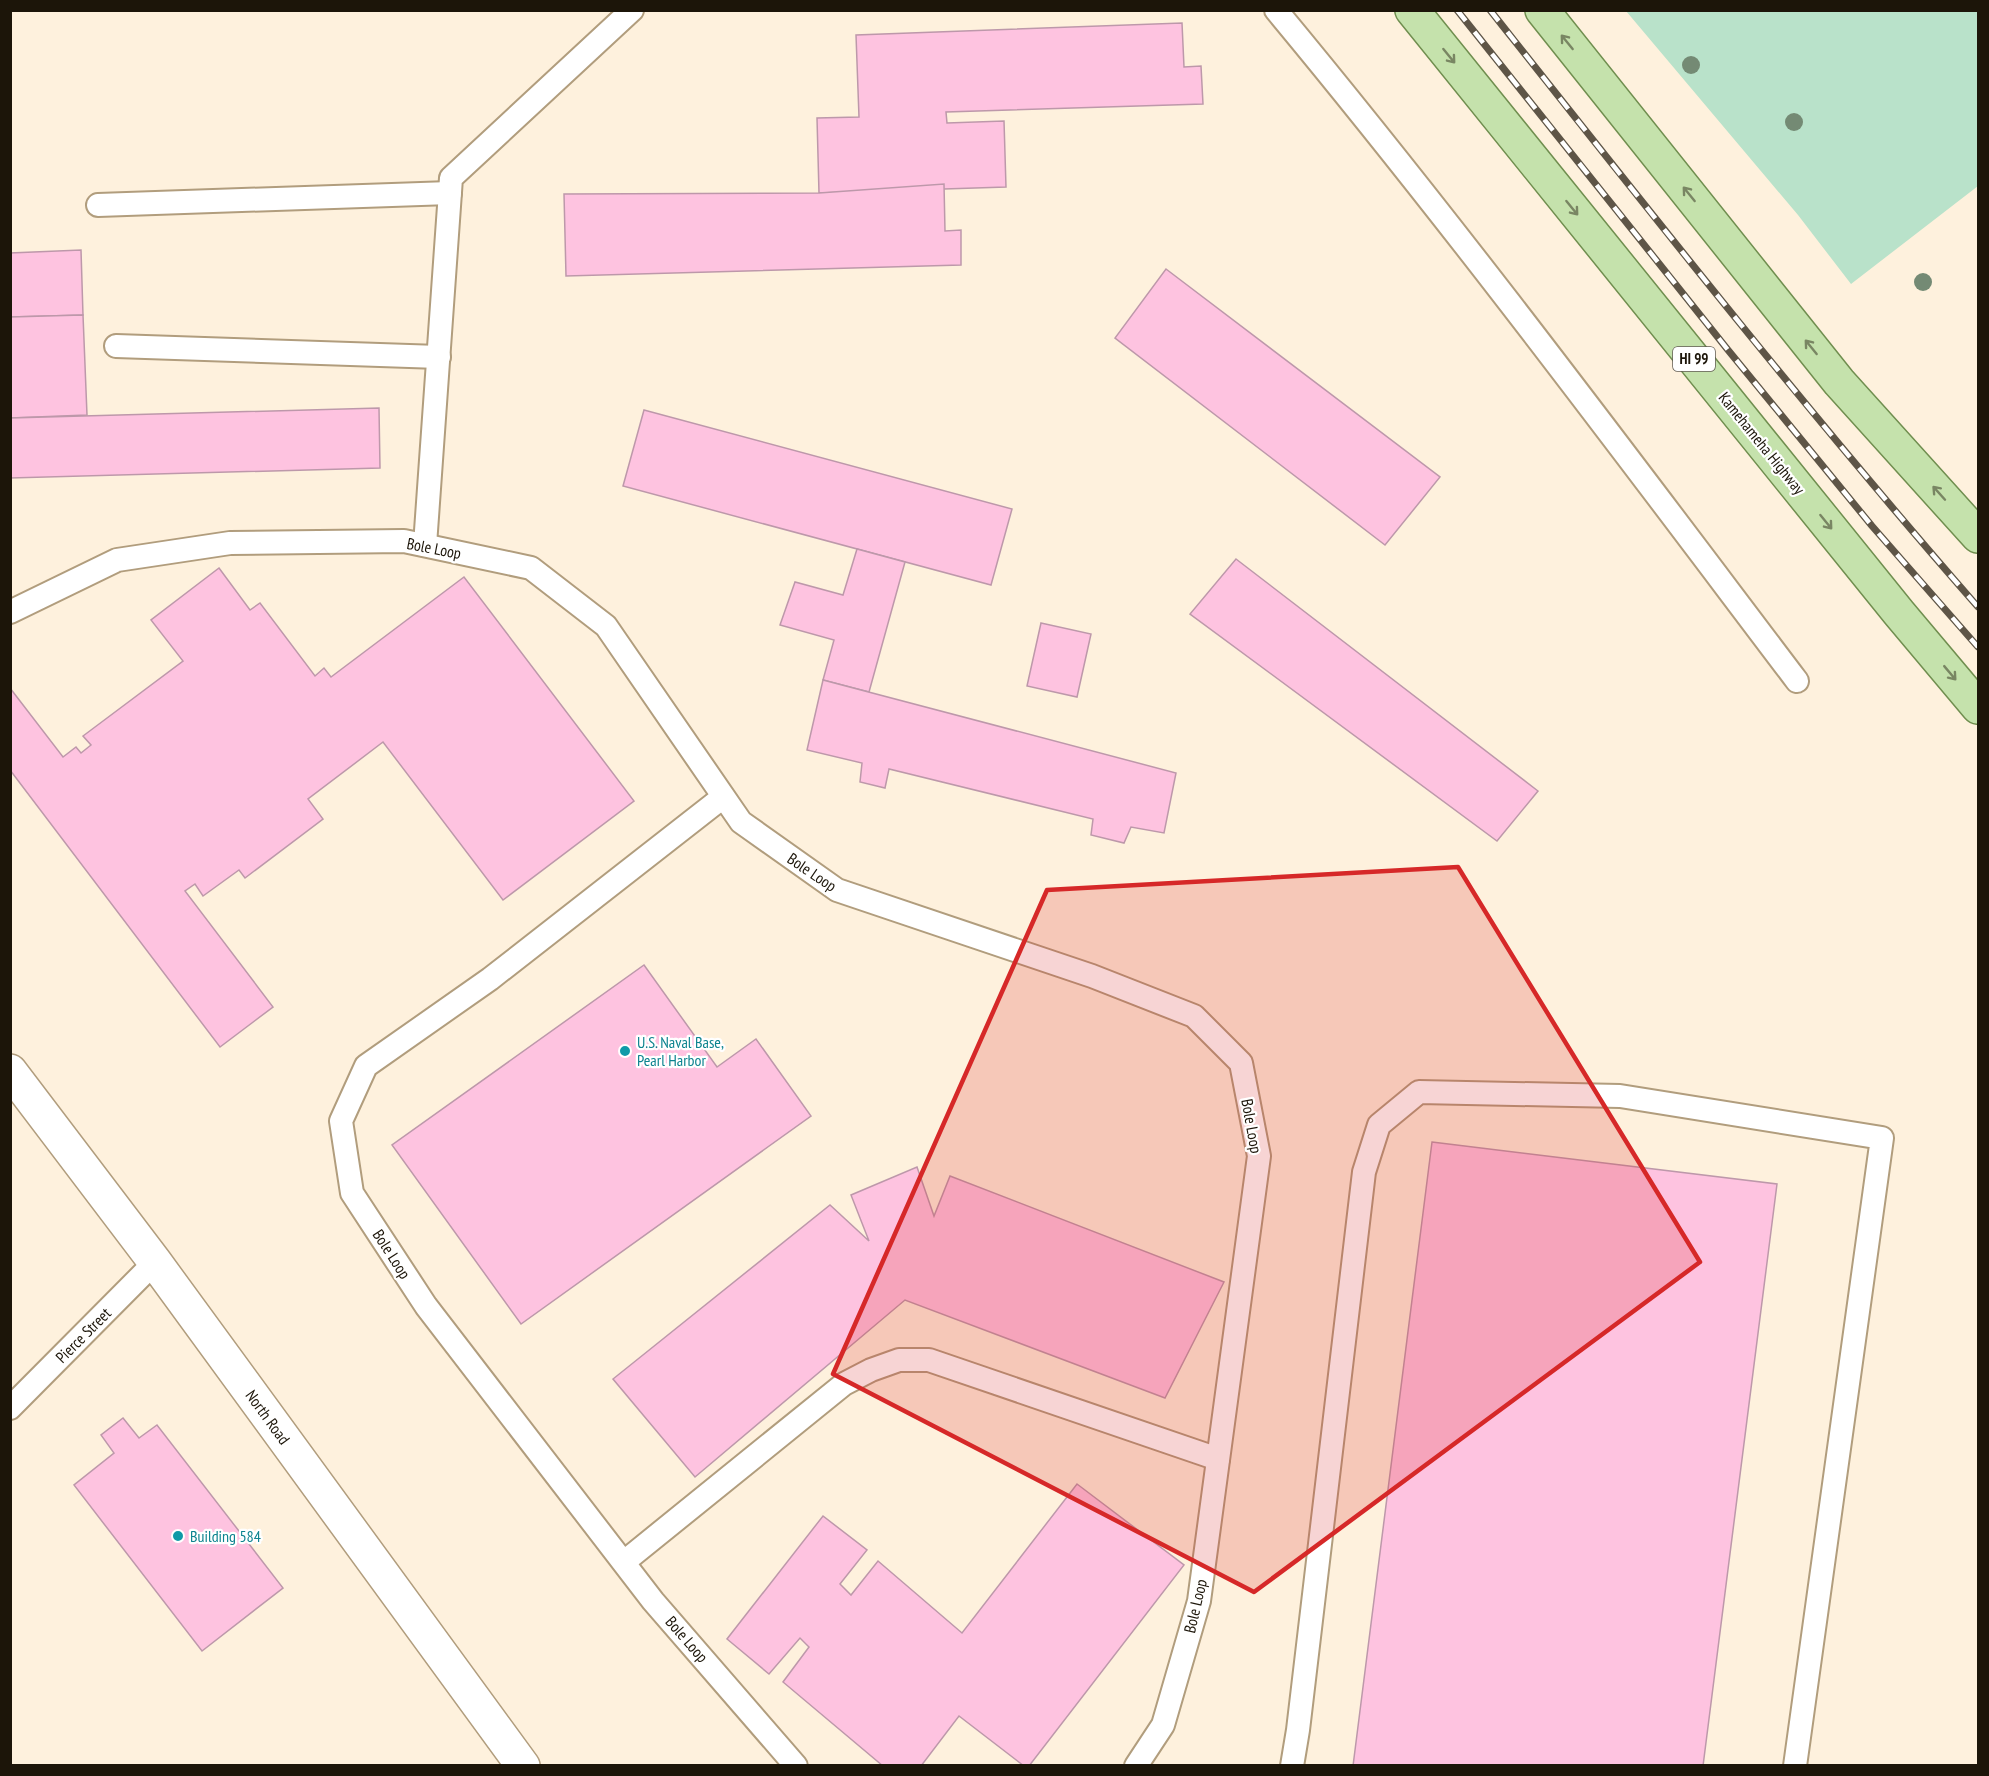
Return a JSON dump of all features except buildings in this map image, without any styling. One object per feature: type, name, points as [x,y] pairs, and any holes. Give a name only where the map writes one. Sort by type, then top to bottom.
[{"type":"main road","name":"Kamehameha Highway","points":[[1412,10],[1899,613],[1978,707]]},
{"type":"main road","points":[[1542,10],[1839,382],[1978,536]]},
{"type":"street","name":"North Road","points":[[10,1071],[155,1262],[523,1766]]},
{"type":"lane","points":[[425,545],[451,178],[632,10]]},
{"type":"lane","points":[[1276,10],[1374,129],[1797,681]]},
{"type":"lane","points":[[98,205],[450,193]]},
{"type":"lane","points":[[116,346],[439,357]]},
{"type":"lane","name":"Bole Loop","points":[[10,612],[117,560],[230,543],[405,541],[531,568],[606,626],[741,822],[837,890],[1092,976],[1194,1016],[1241,1063],[1259,1156],[1199,1601],[1163,1725],[1136,1766]]},
{"type":"lane","name":"Bole Loop","points":[[723,797],[490,979],[366,1066],[341,1121],[352,1192],[426,1306],[654,1601],[796,1766]]},
{"type":"lane","points":[[1292,1766],[1364,1172],[1379,1125],[1419,1092],[1620,1096],[1882,1138],[1795,1766]]},
{"type":"lane","name":"Pierce Street","points":[[10,1408],[155,1262]]},
{"type":"lane","points":[[624,1562],[844,1384],[871,1370],[899,1360],[929,1360],[1218,1459]]},
{"type":"highlighted area","points":[[1458,867],[1700,1262],[1254,1592],[833,1374],[1047,890]]},
{"type":"green space","points":[[1626,11],[1978,11],[1978,186],[1851,284],[1798,215]]},
{"type":"railway","points":[[1457,10],[1728,350],[1872,526],[1978,647]]},
{"type":"railway","points":[[1490,10],[1792,387],[1978,607]]},
{"type":"place","name":"U.S. Naval Base, Pearl Harbor","points":[[625,1051]]},
{"type":"place","name":"Building 584","points":[[178,1536]]}]
